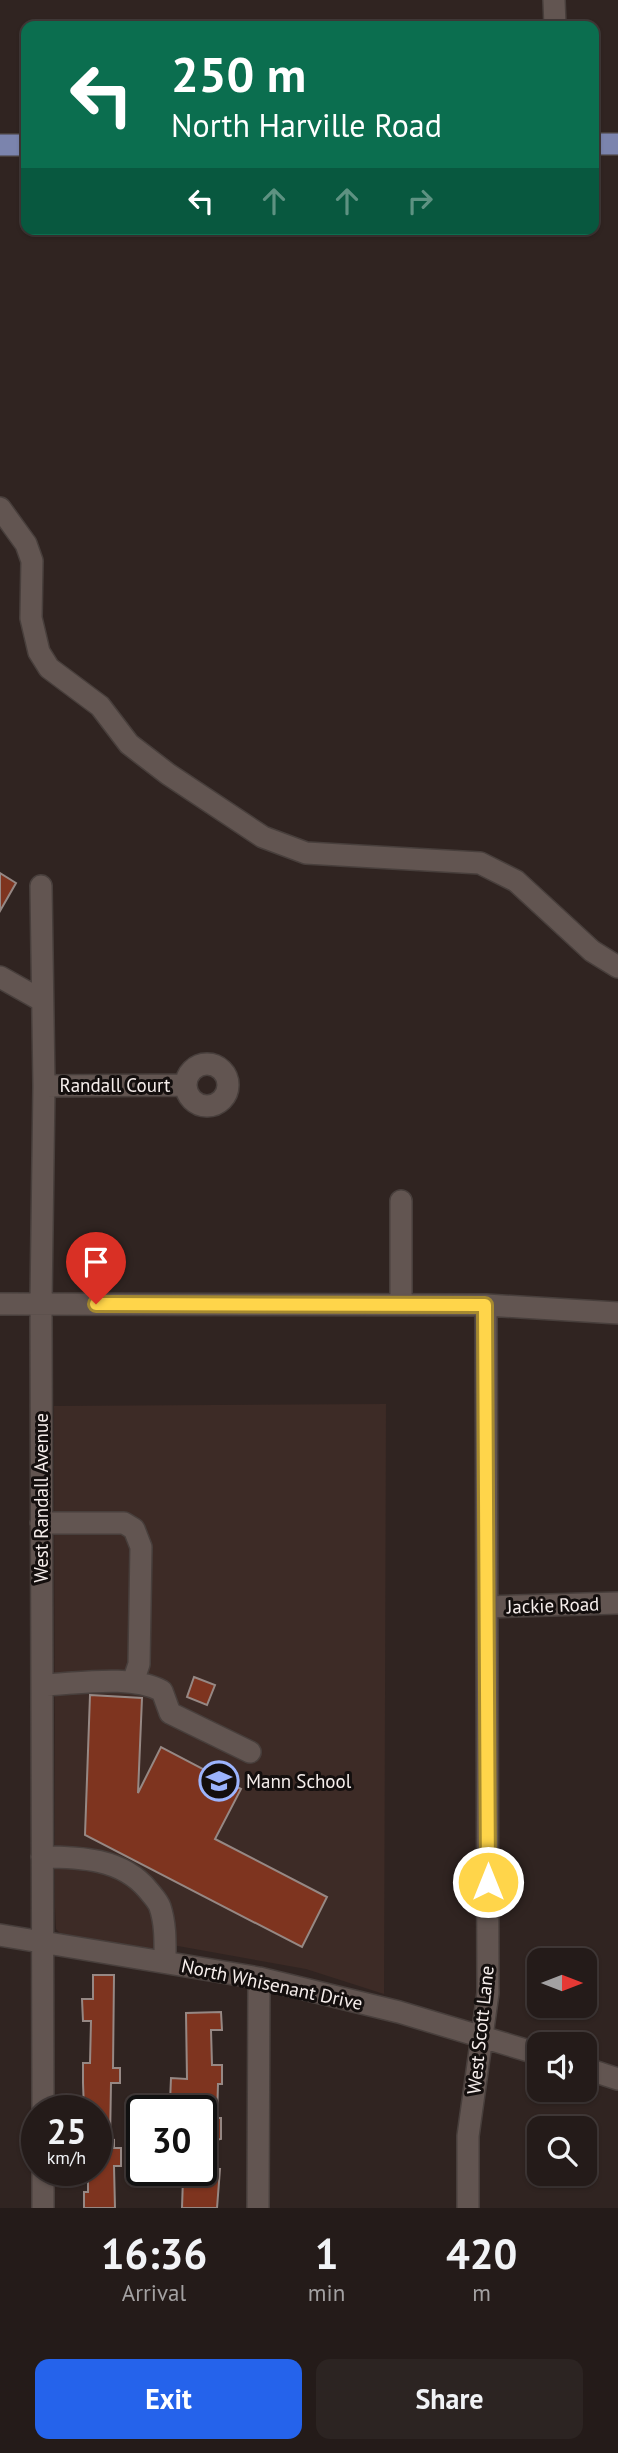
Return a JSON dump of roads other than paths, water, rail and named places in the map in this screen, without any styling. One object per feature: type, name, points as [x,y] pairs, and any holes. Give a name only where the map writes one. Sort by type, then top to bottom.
[{"type":"main road","points":[[0,145],[21,145]]},
{"type":"main road","points":[[599,145],[618,145]]},
{"type":"street","points":[[554,0],[555,21]]},
{"type":"street","points":[[0,508],[26,544],[32,561],[31,618],[38,652],[49,668],[100,706],[129,744],[168,774],[262,837],[306,853],[480,863],[516,881],[592,951],[618,967]]},
{"type":"street","name":"West Randall Avenue","points":[[41,886],[44,1086],[41,1304],[43,2095]]},
{"type":"street","points":[[0,977],[41,1000]]},
{"type":"street","name":"Randall Court","points":[[44,1086],[186,1085]]},
{"type":"street","points":[[401,1201],[401,1305]]},
{"type":"street","points":[[0,1304],[485,1305],[618,1313]]},
{"type":"street","name":"West Scott Lane","points":[[468,2208],[468,2136],[488,1993],[485,1305]]},
{"type":"street","points":[[41,1523],[124,1523],[134,1529],[141,1547],[141,1560],[139,1664],[133,1682]]},
{"type":"street","name":"Jackie Road","points":[[487,1607],[618,1603]]},
{"type":"street","points":[[42,1685],[133,1682],[152,1686],[162,1691],[170,1713],[250,1752]]},
{"type":"street","points":[[42,1857],[75,1857],[109,1863],[140,1880],[160,1905],[166,1937],[165,1962]]},
{"type":"street","name":"North Whisenant Drive","points":[[0,1935],[260,1978],[399,2012],[527,2051]]},
{"type":"street","points":[[258,2208],[260,1978]]},
{"type":"street","points":[[597,2072],[618,2079]]},
{"type":"street","points":[[43,2186],[43,2208]]},
{"type":"place","name":"Mann School","points":[[219,1781]]}]
